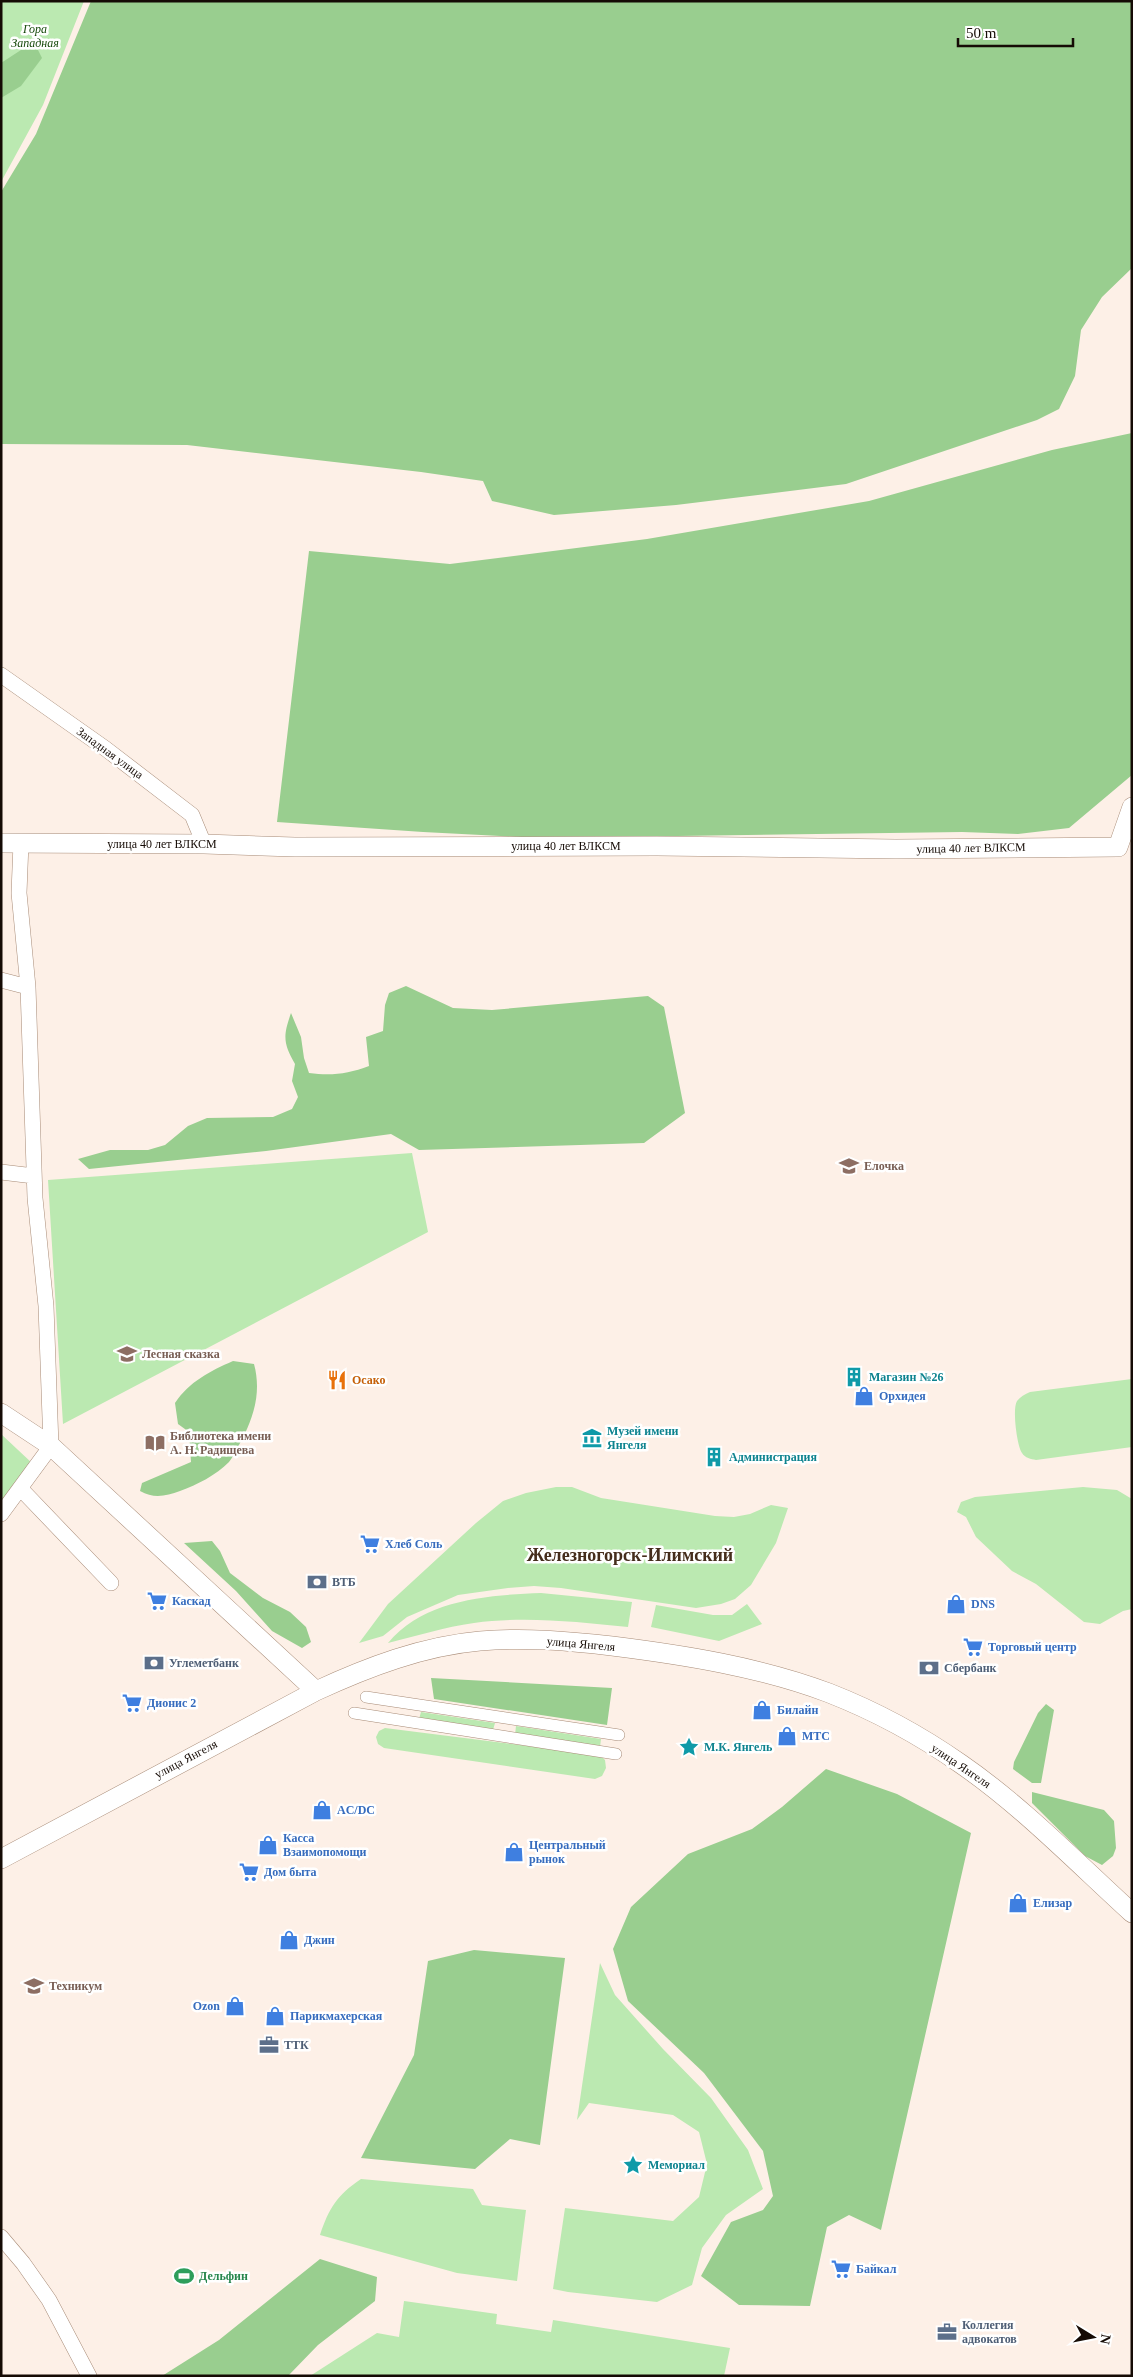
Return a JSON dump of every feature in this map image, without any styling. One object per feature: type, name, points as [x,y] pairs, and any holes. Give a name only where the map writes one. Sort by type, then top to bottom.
[{"type":"street","name":"Западная улица","points":[[1,676],[106,749],[192,815],[204,844]]},
{"type":"street","points":[[1125,847],[1132,807]]},
{"type":"street","name":"улица 40 лет ВЛКСМ","points":[[1,843],[204,844],[296,847],[658,846],[905,849],[1125,847]]},
{"type":"street","points":[[1,1514],[51,1446],[46,1306],[34,1176],[28,987],[19,893],[21,843]]},
{"type":"street","points":[[1,980],[28,987]]},
{"type":"street","points":[[1,1172],[34,1176]]},
{"type":"street","points":[[1,1413],[51,1446],[316,1691]]},
{"type":"street","points":[[20,1488],[111,1583]]},
{"type":"street","name":"улица Янгеля","points":[[1,1859],[316,1691],[356,1672],[421,1652],[480,1641],[540,1640],[670,1654],[771,1675],[830,1694],[903,1728],[960,1763],[991,1786],[1132,1913]]},
{"type":"street","points":[[366,1697],[619,1735]]},
{"type":"street","points":[[354,1713],[616,1754]]},
{"type":"street","points":[[1,2237],[23,2263],[49,2300],[89,2376]]},
{"type":"green space","name":"Гора Западная","points":[[1,1],[84,1],[43,105],[1,182]]},
{"type":"green space","points":[[91,1],[1132,1],[1132,268],[1102,297],[1081,330],[1075,376],[1059,409],[1037,420],[846,484],[676,505],[554,515],[492,501],[483,481],[421,472],[187,445],[1,444],[1,192],[36,134]]},
{"type":"green space","points":[[21,50],[38,50],[42,58],[21,86],[1,98],[1,63]]},
{"type":"green space","points":[[1132,433],[1132,775],[1069,828],[1018,834],[962,832],[540,838],[277,822],[309,551],[450,564],[647,539],[869,501],[1052,450]]},
{"type":"green space","points":[[406,986],[453,1008],[492,1010],[648,996],[664,1007],[685,1113],[644,1143],[419,1150],[391,1134],[266,1151],[89,1169],[78,1159],[110,1150],[148,1150],[165,1145],[188,1126],[207,1118],[273,1117],[292,1109],[298,1097],[292,1081],[295,1064],[286,1045],[286,1034],[291,1013],[301,1037],[304,1058],[309,1073],[339,1074],[354,1071],[369,1066],[366,1037],[383,1031],[385,1005],[389,993]]},
{"type":"green space","name":"Лесная сказка","points":[[412,1153],[428,1232],[63,1424],[48,1180]]},
{"type":"green space","points":[[233,1361],[254,1364],[257,1385],[252,1416],[244,1436],[230,1460],[224,1467],[200,1483],[180,1491],[160,1496],[145,1494],[140,1491],[142,1483],[191,1462],[189,1432],[178,1424],[175,1403],[193,1383]]},
{"type":"green space","points":[[1132,1379],[1132,1447],[1036,1460],[1023,1455],[1017,1436],[1015,1412],[1017,1401],[1023,1396],[1030,1392]]},
{"type":"green space","points":[[1,1434],[33,1464],[1,1501]]},
{"type":"green space","points":[[556,1487],[572,1487],[601,1498],[715,1516],[734,1517],[750,1514],[771,1505],[788,1508],[776,1543],[751,1585],[735,1599],[721,1604],[696,1608],[561,1588],[534,1586],[508,1588],[458,1595],[407,1617],[383,1636],[359,1643],[388,1604],[476,1523],[503,1501],[526,1493]]},
{"type":"green space","points":[[1083,1487],[1117,1490],[1132,1499],[1132,1609],[1123,1611],[1100,1624],[1084,1622],[1036,1584],[1012,1571],[976,1537],[966,1517],[957,1512],[961,1502],[975,1497]]},
{"type":"green space","points":[[212,1541],[220,1551],[230,1573],[263,1598],[290,1612],[306,1627],[311,1642],[302,1648],[272,1631],[236,1591],[184,1543]]},
{"type":"green space","points":[[541,1593],[632,1602],[628,1627],[551,1620],[493,1621],[452,1627],[388,1643],[403,1628],[439,1608],[479,1598]]},
{"type":"green space","points":[[747,1604],[762,1624],[719,1641],[651,1627],[656,1605],[713,1615],[732,1615]]},
{"type":"green space","points":[[431,1678],[612,1688],[607,1725],[434,1699]]},
{"type":"green space","points":[[1046,1704],[1054,1710],[1041,1783],[1032,1783],[1013,1769],[1014,1762],[1038,1713]]},
{"type":"green space","points":[[421,1712],[495,1723],[493,1730],[419,1719]]},
{"type":"green space","points":[[516,1726],[601,1739],[600,1747],[515,1735]]},
{"type":"green space","points":[[385,1728],[600,1755],[605,1760],[606,1768],[602,1776],[595,1779],[384,1748],[378,1744],[376,1737],[379,1731]]},
{"type":"green space","points":[[826,1769],[897,1794],[971,1833],[881,2230],[849,2215],[827,2227],[810,2306],[739,2305],[701,2276],[731,2222],[763,2210],[773,2196],[763,2151],[704,2073],[628,2001],[613,1949],[631,1907],[688,1854],[752,1829],[782,1807]]},
{"type":"green space","points":[[1032,1792],[1104,1810],[1114,1821],[1116,1848],[1113,1856],[1102,1865],[1085,1856],[1032,1803]]},
{"type":"green space","points":[[474,1950],[565,1958],[540,2145],[510,2139],[475,2169],[361,2158],[414,2055],[428,1961]]},
{"type":"green space","points":[[600,1963],[615,1995],[663,2049],[711,2098],[748,2150],[763,2189],[726,2215],[702,2248],[692,2285],[657,2302],[553,2289],[565,2208],[673,2221],[699,2197],[707,2164],[699,2132],[673,2115],[589,2103],[577,2120]]},
{"type":"green space","points":[[361,2179],[473,2189],[482,2205],[526,2210],[517,2281],[457,2273],[320,2235],[335,2203]]},
{"type":"green space","points":[[320,2259],[377,2277],[375,2301],[318,2345],[288,2376],[162,2376],[219,2340]]},
{"type":"green space","points":[[404,2301],[497,2314],[496,2324],[551,2332],[553,2320],[730,2348],[724,2376],[310,2376],[377,2333],[399,2337]]},
{"type":"place","name":"Елочка","points":[[849,1166]]},
{"type":"place","name":"Лесная сказка","points":[[127,1354]]},
{"type":"place","name":"Магазин №26","points":[[854,1377]]},
{"type":"place","name":"Осако","points":[[337,1380]]},
{"type":"place","name":"Орхидея","points":[[864,1396]]},
{"type":"place","name":"Музей имени Янгеля","points":[[592,1438]]},
{"type":"place","name":"Библиотека имени А. Н. Радищева","points":[[155,1443]]},
{"type":"place","name":"Администрация","points":[[714,1457]]},
{"type":"place","name":"Хлеб Соль","points":[[370,1544]]},
{"type":"place","name":"ВТБ","points":[[317,1582]]},
{"type":"place","name":"Каскад","points":[[157,1601]]},
{"type":"place","name":"DNS","points":[[956,1604]]},
{"type":"place","name":"Торговый центр","points":[[973,1647]]},
{"type":"place","name":"Углеметбанк","points":[[154,1663]]},
{"type":"place","name":"Сбербанк","points":[[929,1668]]},
{"type":"place","name":"Дионис 2","points":[[132,1703]]},
{"type":"place","name":"Билайн","points":[[762,1710]]},
{"type":"place","name":"МТС","points":[[787,1736]]},
{"type":"place","name":"М.К. Янгель","points":[[689,1747]]},
{"type":"place","name":"AC/DC","points":[[322,1810]]},
{"type":"place","name":"Касса Взаимопомощи","points":[[268,1845]]},
{"type":"place","name":"Центральный рынок","points":[[514,1852]]},
{"type":"place","name":"Дом быта","points":[[249,1872]]},
{"type":"place","name":"Елизар","points":[[1018,1903]]},
{"type":"place","name":"Джин","points":[[289,1940]]},
{"type":"place","name":"Техникум","points":[[34,1986]]},
{"type":"place","name":"Ozon","points":[[235,2006]]},
{"type":"place","name":"Парикмахерская","points":[[275,2016]]},
{"type":"place","name":"ТТК","points":[[269,2045]]},
{"type":"place","name":"Мемориал","points":[[633,2165]]},
{"type":"place","name":"Байкал","points":[[841,2269]]},
{"type":"place","name":"Дельфин","points":[[184,2276]]},
{"type":"place","name":"Коллегия адвокатов","points":[[947,2332]]},
{"type":"district","name":"Железногорск-Илимский","points":[[630,1555]]}]
